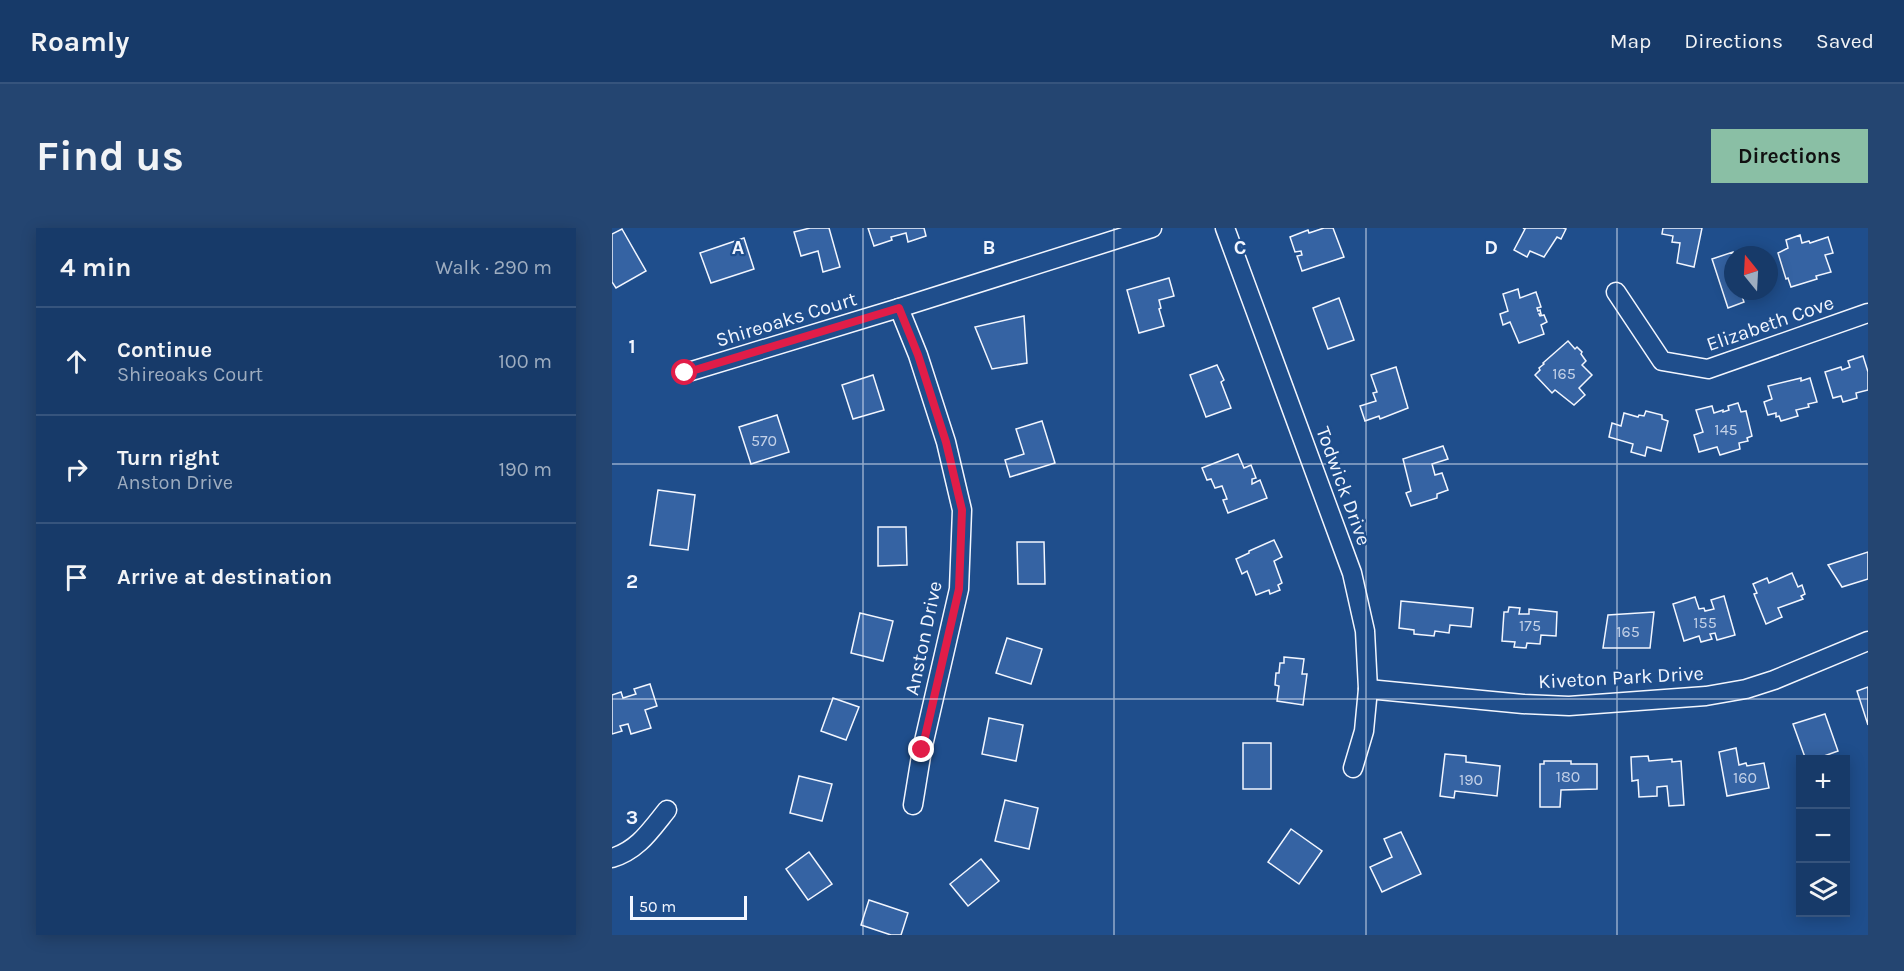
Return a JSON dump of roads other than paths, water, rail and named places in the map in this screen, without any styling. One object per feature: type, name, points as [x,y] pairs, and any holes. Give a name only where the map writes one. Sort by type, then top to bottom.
[{"type":"street","name":"Shireoaks Court","points":[[685,373],[1152,228]]},
{"type":"street","name":"Todwick Drive","points":[[1226,228],[1352,573],[1365,631],[1368,689],[1364,731],[1353,768]]},
{"type":"street","name":"Elizabeth Cove","points":[[1616,292],[1662,361],[1708,369],[1868,313]]},
{"type":"street","name":"Anston Drive","points":[[899,308],[918,355],[946,442],[962,510],[959,589],[922,750],[913,805]]},
{"type":"street","name":"Kiveton Park Drive","points":[[1368,689],[1523,704],[1569,706],[1706,696],[1746,689],[1774,680],[1868,641]]},
{"type":"street","points":[[612,858],[625,854],[644,840],[667,810]]}]
